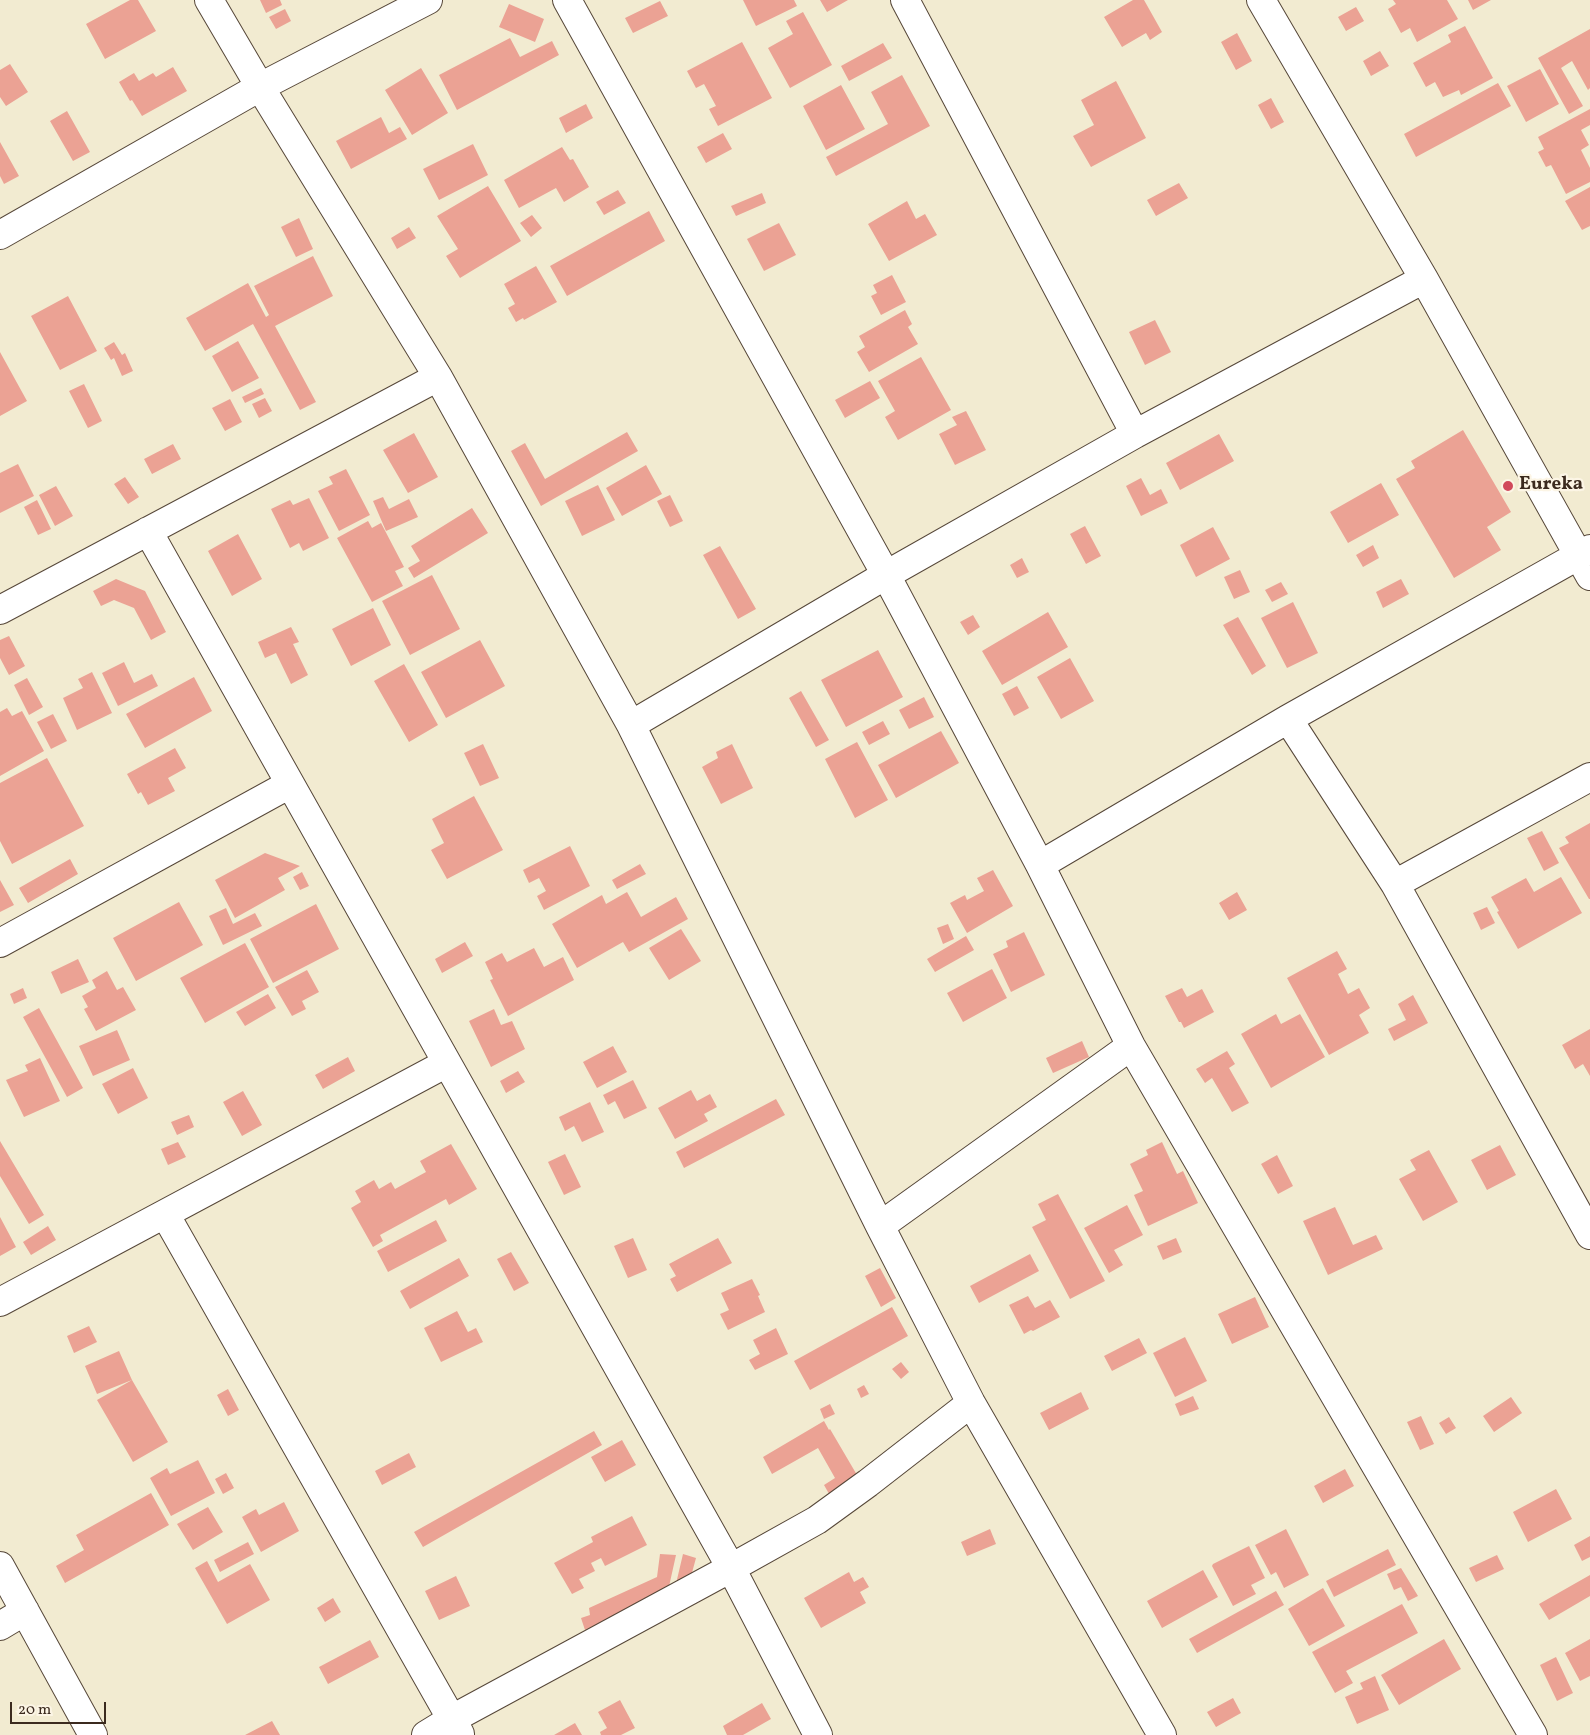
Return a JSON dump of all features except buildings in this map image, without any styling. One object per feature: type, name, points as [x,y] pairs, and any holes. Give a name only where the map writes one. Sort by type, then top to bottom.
[{"type":"street","points":[[209,0],[260,87],[438,377],[631,725],[880,1226],[972,1403],[1162,1735]]},
{"type":"street","points":[[0,235],[260,87],[428,0]]},
{"type":"street","points":[[567,0],[886,575],[1040,865],[1131,1046],[1532,1735]]},
{"type":"street","points":[[905,0],[1135,434]]},
{"type":"street","points":[[1040,865],[1288,719],[1586,560],[1262,0]]},
{"type":"street","points":[[631,725],[886,575],[1135,434],[1424,279]]},
{"type":"street","points":[[0,610],[438,377]]},
{"type":"street","points":[[148,531],[730,1568],[818,1735]]},
{"type":"street","points":[[1288,719],[1395,884],[1590,1235]]},
{"type":"street","points":[[1395,884],[1590,777]]},
{"type":"street","points":[[0,943],[290,784]]},
{"type":"street","points":[[880,1226],[1131,1046]]},
{"type":"street","points":[[0,1302],[447,1063]]},
{"type":"street","points":[[165,1214],[456,1727]]},
{"type":"street","points":[[426,1735],[456,1727],[730,1568],[817,1520],[972,1403]]},
{"type":"street","points":[[0,1566],[93,1735]]},
{"type":"street","points":[[0,1626],[25,1611]]},
{"type":"place","name":"Eureka","points":[[1508,486]]}]
